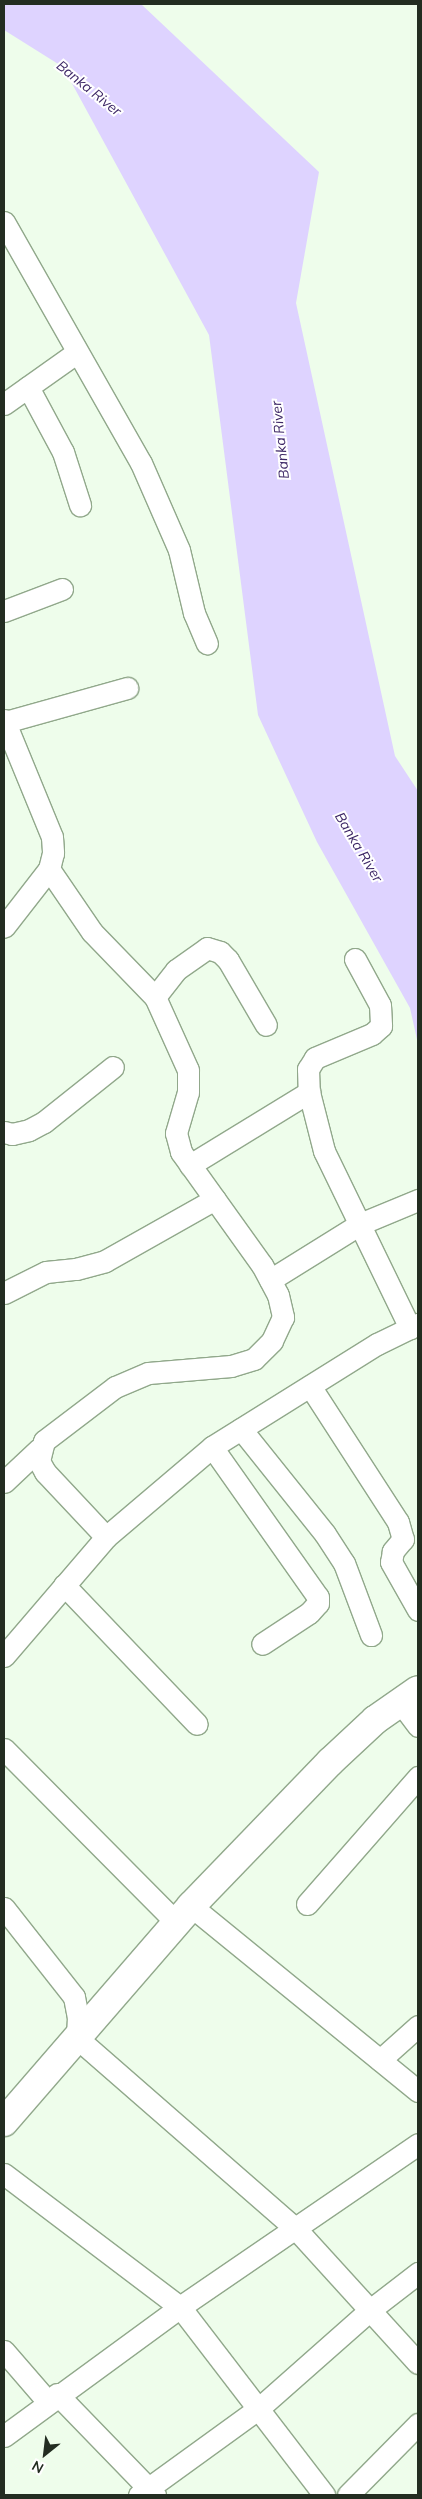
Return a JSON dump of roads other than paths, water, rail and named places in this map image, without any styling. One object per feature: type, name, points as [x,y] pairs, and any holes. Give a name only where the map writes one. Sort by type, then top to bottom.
[{"type":"street","points":[[4,224],[76,353],[111,406],[166,516],[179,550],[194,613],[207,643]]},
{"type":"street","points":[[4,404],[76,353]]},
{"type":"street","points":[[28,387],[63,452],[80,505]]},
{"type":"street","points":[[4,611],[62,589]]},
{"type":"street","points":[[4,927],[49,869],[52,837],[4,721],[126,688]]},
{"type":"street","points":[[4,1482],[54,1432],[116,1387],[148,1373],[231,1366],[254,1359],[272,1341],[282,1317],[278,1295],[270,1280],[215,1199],[180,1152],[176,1133],[188,1092],[188,1070],[154,997],[97,938],[49,869]]},
{"type":"street","points":[[154,997],[176,970],[206,948],[220,952],[228,960],[266,1026]]},
{"type":"street","points":[[4,1656],[106,1537],[212,1447],[377,1344],[414,1326],[324,1151],[310,1092],[308,1069],[314,1058],[372,1034],[381,1026],[380,1005],[355,959]]},
{"type":"street","points":[[4,1132],[12,1134],[29,1130],[44,1122],[113,1067]]},
{"type":"street","points":[[190,1165],[310,1092]]},
{"type":"street","points":[[4,1293],[46,1272],[76,1269],[105,1261],[215,1199]]},
{"type":"street","points":[[270,1280],[360,1224],[418,1200]]},
{"type":"street","points":[[310,1386],[398,1522],[403,1539],[393,1551],[391,1562],[418,1610]]},
{"type":"street","points":[[241,1429],[335,1548],[354,1585],[371,1636]]},
{"type":"street","points":[[212,1447],[318,1596],[318,1603],[309,1614],[262,1644]]},
{"type":"street","points":[[39,1449],[39,1461],[45,1472],[106,1537]]},
{"type":"street","points":[[64,1584],[197,1724]]},
{"type":"street","points":[[4,2122],[184,1915],[330,1762],[375,1720],[409,1696],[418,1726]]},
{"type":"street","points":[[5,1752],[184,1915],[380,2060],[418,2091]]},
{"type":"street","points":[[307,1904],[418,1777]]},
{"type":"street","points":[[4,1908],[74,1997],[78,2017],[77,2038]]},
{"type":"street","points":[[380,2060],[418,2026]]},
{"type":"street","points":[[77,2038],[296,2229],[418,2363]]},
{"type":"street","points":[[4,2436],[52,2398],[180,2307],[418,2144]]},
{"type":"street","points":[[4,2174],[180,2307],[324,2495]]},
{"type":"street","points":[[4,2351],[148,2493],[258,2409],[370,2310],[418,2273]]},
{"type":"street","points":[[348,2495],[418,2424]]},
{"type":"water","name":"Banka River","points":[[4,4],[141,4],[319,172],[296,303],[395,756],[418,791],[418,1044],[410,1008],[317,842],[258,715],[209,335],[63,67],[4,30]]}]
